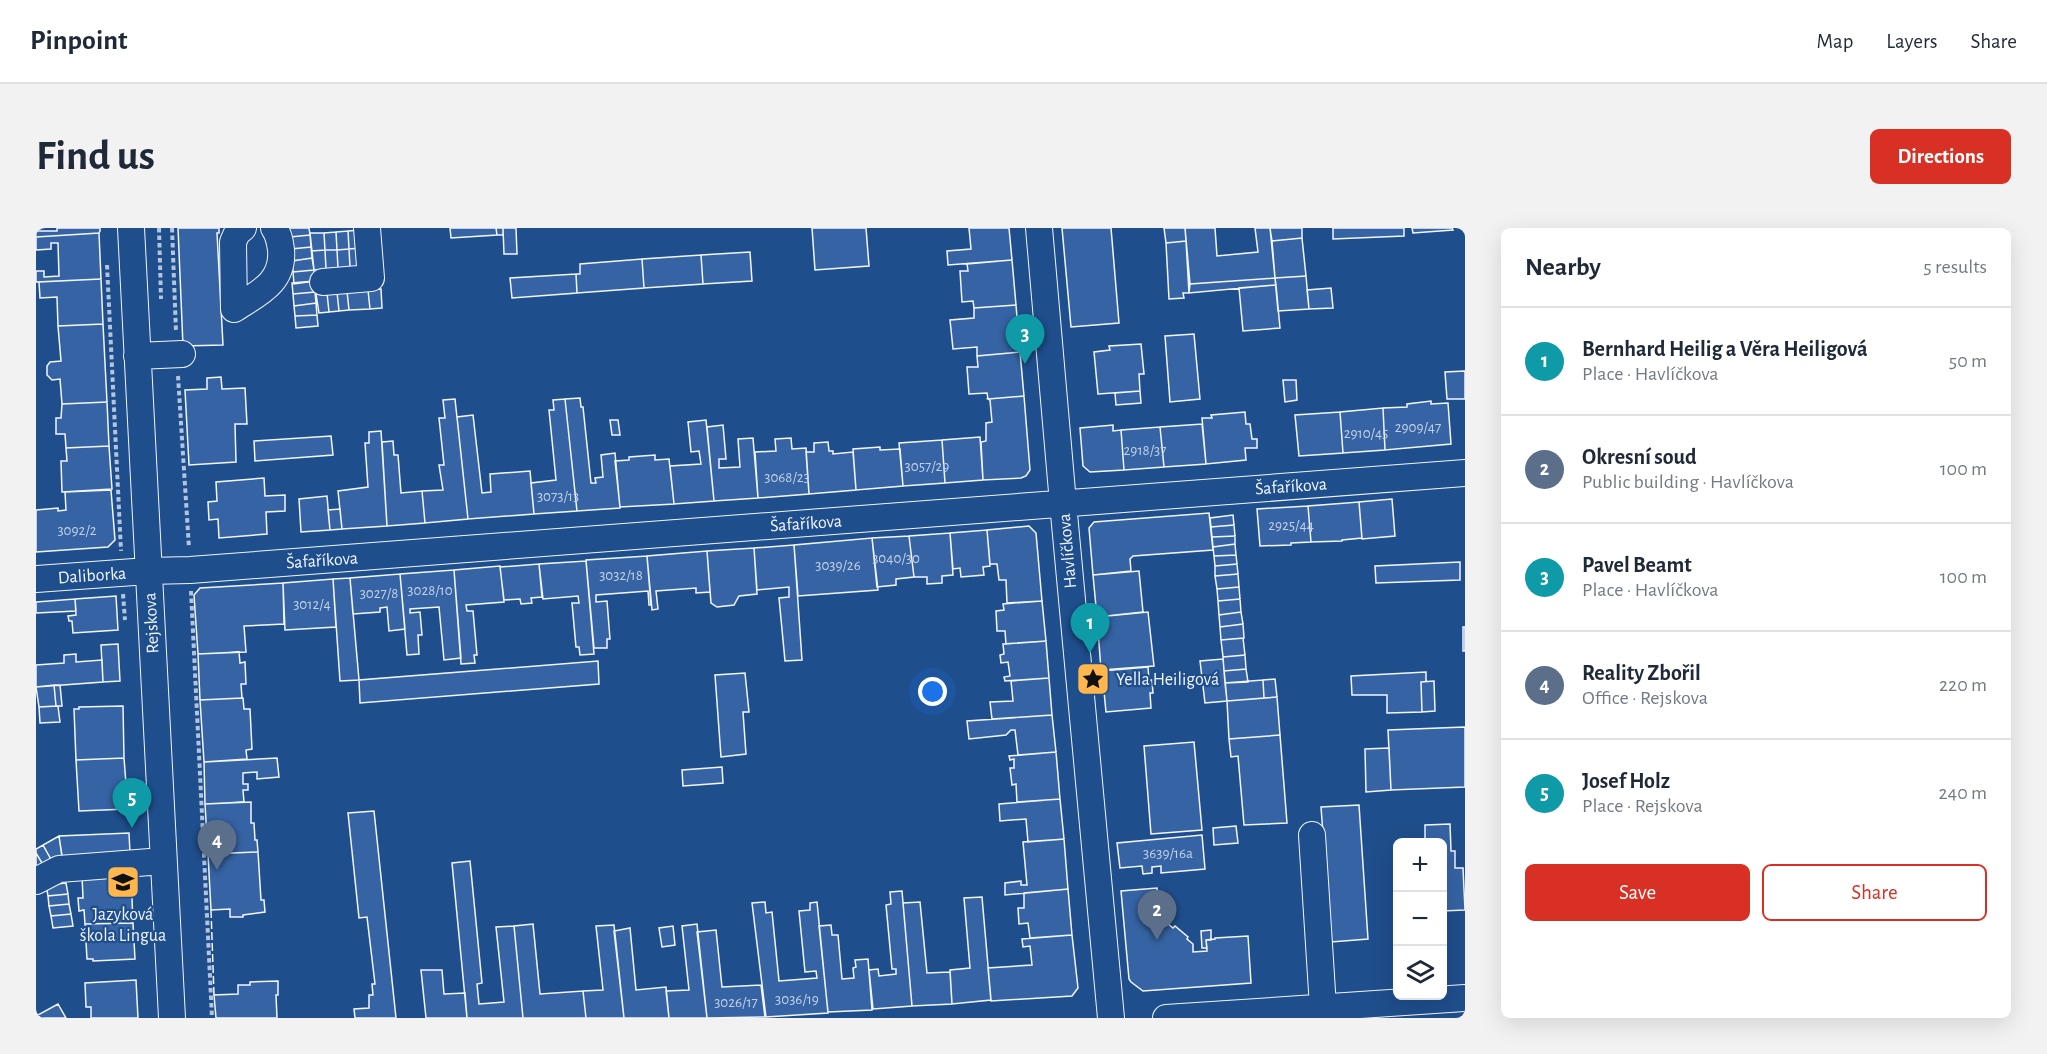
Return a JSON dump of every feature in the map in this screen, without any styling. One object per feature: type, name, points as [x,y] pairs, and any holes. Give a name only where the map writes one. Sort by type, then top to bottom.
[{"type":"street","name":"Rejskova","points":[[131,228],[171,1018]]},
{"type":"street","points":[[243,228],[237,232],[233,242],[234,309],[268,286],[279,271],[282,263],[279,235],[274,228]]},
{"type":"street","points":[[323,282],[371,278],[367,228]]},
{"type":"street","name":"Havlíčkova","points":[[1039,228],[1111,1018]]},
{"type":"street","points":[[137,356],[179,354]]},
{"type":"street","name":"Šafaříkova","points":[[148,571],[190,570],[1465,473]]},
{"type":"street","name":"Daliborka","points":[[36,579],[148,571]]},
{"type":"street","points":[[1312,835],[1323,1007]]},
{"type":"street","points":[[36,881],[59,868],[163,861]]},
{"type":"street","points":[[1166,1018],[1465,998]]},
{"type":"path","points":[[172,228],[212,1018]]},
{"type":"building","points":[[57,228],[100,228],[100,231],[99,233],[36,237],[36,231],[57,231]]},
{"type":"building","points":[[178,228],[219,228],[219,233],[217,233],[223,345],[183,346]]},
{"type":"building","points":[[288,228],[309,228],[310,235],[290,237]]},
{"type":"building","points":[[450,228],[496,228],[497,235],[451,238]]},
{"type":"building","points":[[496,228],[503,228],[503,235],[497,235]]},
{"type":"building","points":[[503,228],[516,228],[517,254],[504,254]]},
{"type":"building","points":[[812,228],[866,228],[869,266],[815,270]]},
{"type":"building","points":[[969,228],[1009,228],[1012,260],[948,265],[947,251],[971,249]]},
{"type":"building","points":[[1062,228],[1111,228],[1119,323],[1071,327]]},
{"type":"building","points":[[1164,228],[1185,228],[1186,241],[1166,243]]},
{"type":"building","points":[[1185,228],[1215,228],[1217,256],[1258,252],[1255,228],[1270,228],[1275,278],[1190,284]]},
{"type":"building","points":[[1270,228],[1302,228],[1302,238],[1272,241]]},
{"type":"building","points":[[1333,228],[1404,228],[1404,236],[1333,239]]},
{"type":"building","points":[[1412,228],[1452,228],[1453,230],[1413,233]]},
{"type":"building","points":[[360,230],[361,248],[349,249],[348,231]]},
{"type":"building","points":[[348,231],[349,249],[337,250],[336,232]]},
{"type":"building","points":[[336,232],[337,250],[325,250],[324,233]]},
{"type":"building","points":[[99,233],[101,279],[36,282],[36,271],[44,271],[44,277],[59,276],[58,243],[51,243],[51,249],[36,250],[36,237]]},
{"type":"building","points":[[310,233],[324,233],[325,250],[312,251]]},
{"type":"building","points":[[310,235],[311,247],[291,249],[290,237]]},
{"type":"building","points":[[1302,238],[1306,276],[1275,278],[1272,241]]},
{"type":"building","points":[[1186,241],[1189,293],[1183,293],[1184,298],[1169,299],[1166,243]]},
{"type":"building","points":[[311,247],[312,258],[292,261],[291,249]]},
{"type":"building","points":[[361,248],[363,267],[350,267],[349,249]]},
{"type":"building","points":[[349,249],[350,267],[338,268],[337,250]]},
{"type":"building","points":[[325,250],[337,250],[338,268],[326,269]]},
{"type":"building","points":[[325,250],[326,269],[314,270],[312,251]]},
{"type":"building","points":[[750,252],[752,281],[703,284],[701,255]]},
{"type":"building","points":[[701,255],[703,284],[644,288],[642,259]]},
{"type":"building","points":[[312,258],[314,270],[293,272],[292,261]]},
{"type":"building","points":[[642,259],[644,288],[577,293],[576,274],[580,274],[580,264]]},
{"type":"building","points":[[1012,260],[1016,305],[974,308],[973,301],[962,302],[960,271],[968,271],[967,264]]},
{"type":"building","points":[[314,270],[315,281],[294,284],[293,272]]},
{"type":"building","points":[[576,274],[577,293],[512,298],[510,278]]},
{"type":"building","points":[[1306,276],[1309,309],[1278,311],[1275,278]]},
{"type":"building","points":[[1275,278],[1276,285],[1189,293],[1190,284]]},
{"type":"building","points":[[101,279],[103,324],[58,326],[57,297],[40,298],[39,282]]},
{"type":"building","points":[[314,281],[315,292],[293,294],[292,283]]},
{"type":"building","points":[[1276,285],[1280,328],[1243,331],[1239,288]]},
{"type":"building","points":[[1331,288],[1333,308],[1309,309],[1307,290]]},
{"type":"building","points":[[381,289],[382,308],[370,309],[368,290]]},
{"type":"building","points":[[368,290],[370,309],[349,310],[347,291]]},
{"type":"building","points":[[347,291],[349,310],[339,311],[337,292]]},
{"type":"building","points":[[315,292],[316,303],[294,306],[293,294]]},
{"type":"building","points":[[337,292],[339,311],[329,312],[327,293]]},
{"type":"building","points":[[327,293],[329,312],[319,313],[316,294]]},
{"type":"building","points":[[316,303],[317,315],[295,316],[294,306]]},
{"type":"building","points":[[1016,305],[1020,352],[977,356],[977,347],[953,349],[950,320],[974,318],[974,308]]},
{"type":"building","points":[[317,315],[318,326],[296,328],[295,316]]},
{"type":"building","points":[[103,324],[107,402],[62,404],[60,379],[52,380],[47,375],[47,366],[50,362],[61,361],[58,326]]},
{"type":"building","points":[[1194,334],[1200,399],[1170,402],[1165,336]]},
{"type":"building","points":[[1141,344],[1144,374],[1139,374],[1140,391],[1098,394],[1094,352],[1110,350],[1109,346]]},
{"type":"building","points":[[1020,352],[1024,396],[988,399],[987,393],[969,394],[967,367],[978,367],[977,356]]},
{"type":"building","points":[[1465,371],[1465,399],[1447,399],[1445,372]]},
{"type":"building","points":[[221,377],[222,389],[245,388],[247,424],[235,424],[236,462],[189,465],[185,390],[207,389],[207,378]]},
{"type":"building","points":[[1283,380],[1296,380],[1297,400],[1285,402]]},
{"type":"building","points":[[1140,391],[1141,403],[1116,405],[1115,393]]},
{"type":"building","points":[[1024,396],[1030,470],[1026,476],[1021,478],[983,480],[981,442],[986,441],[986,423],[992,422],[988,399]]},
{"type":"building","points":[[580,398],[581,407],[583,407],[591,483],[596,483],[595,478],[603,477],[601,455],[615,453],[620,508],[577,511],[565,399]]},
{"type":"building","points":[[455,399],[468,519],[425,523],[422,491],[443,490],[439,465],[444,465],[439,418],[445,418],[443,400]]},
{"type":"building","points":[[565,399],[577,511],[534,514],[531,483],[556,480],[549,410],[554,410],[553,400]]},
{"type":"building","points":[[1431,401],[1431,404],[1448,403],[1451,444],[1385,450],[1383,408],[1407,407],[1407,404]]},
{"type":"building","points":[[107,402],[109,446],[66,448],[65,434],[56,434],[56,418],[61,418],[62,404]]},
{"type":"building","points":[[1383,408],[1385,450],[1343,453],[1340,412]]},
{"type":"building","points":[[1245,412],[1246,424],[1250,424],[1252,439],[1257,439],[1257,448],[1245,448],[1246,460],[1206,464],[1202,418]]},
{"type":"building","points":[[1340,412],[1343,453],[1299,456],[1295,415]]},
{"type":"building","points":[[473,415],[482,493],[491,492],[490,474],[530,471],[534,514],[468,519],[457,417]]},
{"type":"building","points":[[610,420],[618,420],[620,435],[612,435]]},
{"type":"building","points":[[706,420],[714,501],[674,504],[670,466],[701,464],[699,451],[691,452],[688,422]]},
{"type":"building","points":[[1202,424],[1206,464],[1164,467],[1160,427]]},
{"type":"building","points":[[723,425],[726,459],[719,459],[719,468],[740,467],[738,439],[753,438],[758,498],[714,501],[707,427]]},
{"type":"building","points":[[1113,425],[1113,431],[1121,430],[1124,470],[1090,472],[1083,466],[1080,428]]},
{"type":"building","points":[[1160,427],[1164,467],[1124,470],[1121,430]]},
{"type":"building","points":[[381,431],[387,526],[342,529],[338,491],[368,487],[365,443],[369,443],[369,432]]},
{"type":"building","points":[[331,436],[333,455],[255,461],[254,441]]},
{"type":"building","points":[[980,437],[983,480],[945,483],[942,440]]},
{"type":"building","points":[[791,438],[792,449],[806,448],[809,494],[758,498],[755,452],[776,451],[775,439]]},
{"type":"building","points":[[942,440],[945,483],[903,486],[899,443]]},
{"type":"building","points":[[393,441],[394,455],[398,455],[401,493],[422,491],[425,523],[387,526],[382,442]]},
{"type":"building","points":[[828,442],[829,451],[833,451],[833,454],[853,452],[856,490],[809,494],[806,452],[814,452],[814,443]]},
{"type":"building","points":[[109,446],[112,489],[62,492],[61,461],[67,461],[66,448]]},
{"type":"building","points":[[880,447],[880,450],[900,449],[903,486],[856,490],[853,449]]},
{"type":"building","points":[[655,455],[655,460],[669,459],[674,504],[620,507],[615,461],[629,460],[629,457]]},
{"type":"building","points":[[264,478],[265,496],[285,495],[285,511],[266,512],[267,534],[219,538],[218,519],[209,520],[208,502],[217,501],[216,482]]},
{"type":"building","points":[[111,490],[115,540],[108,547],[36,552],[36,510],[58,508],[58,511],[66,510],[65,492]]},
{"type":"building","points":[[327,496],[330,530],[301,532],[299,499]]},
{"type":"building","points":[[1392,499],[1395,536],[1362,539],[1359,502]]},
{"type":"building","points":[[1359,502],[1362,538],[1311,542],[1308,506]]},
{"type":"building","points":[[1308,506],[1311,542],[1260,546],[1257,509]]},
{"type":"building","points":[[340,509],[342,529],[330,530],[328,510]]},
{"type":"building","points":[[1209,513],[1213,550],[1133,556],[1130,559],[1131,571],[1093,575],[1089,528],[1094,522]]},
{"type":"building","points":[[1233,515],[1234,525],[1211,527],[1210,518]]},
{"type":"building","points":[[1234,525],[1235,536],[1212,537],[1211,527]]},
{"type":"building","points":[[1029,526],[1036,533],[1042,601],[1007,603],[1006,580],[999,580],[997,564],[990,564],[987,530]]},
{"type":"building","points":[[987,530],[990,566],[983,567],[984,575],[961,577],[960,568],[953,569],[950,533]]},
{"type":"building","points":[[950,533],[953,575],[942,576],[942,583],[927,584],[927,577],[914,577],[909,536]]},
{"type":"building","points":[[909,536],[914,577],[896,579],[896,585],[877,587],[872,538]]},
{"type":"building","points":[[1235,536],[1235,544],[1213,547],[1212,537]]},
{"type":"building","points":[[872,538],[878,590],[798,596],[794,545]]},
{"type":"building","points":[[1235,544],[1236,555],[1214,556],[1213,547]]},
{"type":"building","points":[[794,545],[802,660],[785,661],[779,598],[789,597],[789,587],[757,590],[754,548]]},
{"type":"building","points":[[754,548],[757,594],[739,596],[734,605],[717,607],[711,603],[707,551]]},
{"type":"building","points":[[707,551],[710,592],[696,593],[696,588],[656,591],[658,609],[652,610],[647,556]]},
{"type":"building","points":[[1236,555],[1237,564],[1215,566],[1214,556]]},
{"type":"building","points":[[647,556],[651,605],[649,605],[648,591],[596,595],[596,602],[607,601],[610,639],[607,639],[607,648],[594,648],[586,560]]},
{"type":"building","points":[[586,561],[594,654],[580,655],[579,647],[576,647],[572,603],[579,603],[578,596],[543,599],[539,564]]},
{"type":"building","points":[[1460,562],[1460,580],[1376,583],[1375,566]]},
{"type":"building","points":[[539,564],[542,597],[531,598],[532,603],[521,604],[520,599],[504,600],[500,567]]},
{"type":"building","points":[[1237,564],[1238,574],[1215,576],[1215,566]]},
{"type":"building","points":[[500,566],[504,602],[466,605],[467,611],[473,611],[477,655],[474,655],[475,663],[461,664],[454,570]]},
{"type":"building","points":[[454,570],[461,658],[444,660],[439,607],[410,609],[410,613],[420,612],[422,635],[418,635],[419,654],[407,655],[400,574]]},
{"type":"building","points":[[1139,571],[1143,612],[1097,617],[1093,575]]},
{"type":"building","points":[[400,574],[405,629],[389,631],[387,607],[380,608],[380,612],[353,614],[350,578]]},
{"type":"building","points":[[1238,574],[1239,587],[1217,589],[1215,576]]},
{"type":"building","points":[[350,578],[359,680],[340,681],[333,579]]},
{"type":"building","points":[[333,579],[336,627],[285,630],[283,583]]},
{"type":"building","points":[[283,583],[284,624],[244,626],[246,652],[198,654],[194,595],[200,588]]},
{"type":"building","points":[[1239,587],[1240,599],[1218,601],[1217,589]]},
{"type":"building","points":[[116,596],[118,630],[73,633],[72,621],[69,621],[68,616],[76,615],[75,599]]},
{"type":"building","points":[[75,599],[76,611],[36,613],[36,602]]},
{"type":"building","points":[[1240,599],[1241,612],[1219,615],[1218,601]]},
{"type":"building","points":[[1042,601],[1046,641],[1006,644],[1005,631],[997,631],[996,611],[1004,610],[1003,604]]},
{"type":"building","points":[[1148,612],[1154,666],[1101,670],[1097,617]]},
{"type":"building","points":[[1241,612],[1243,624],[1220,627],[1219,615]]},
{"type":"building","points":[[1243,624],[1244,638],[1221,640],[1220,627]]},
{"type":"building","points":[[1463,627],[1465,627],[1465,651],[1463,651]]},
{"type":"building","points":[[1243,638],[1245,655],[1223,657],[1221,640]]},
{"type":"building","points":[[1046,641],[1049,678],[1005,681],[1004,677],[1010,676],[1008,662],[1001,663],[1000,655],[1004,654],[1003,644]]},
{"type":"building","points":[[118,644],[120,681],[103,682],[101,645]]},
{"type":"building","points":[[239,652],[240,663],[245,662],[246,684],[241,684],[242,698],[200,700],[198,654]]},
{"type":"building","points":[[76,654],[76,662],[102,660],[103,682],[36,687],[36,665],[64,663],[64,655]]},
{"type":"building","points":[[1245,655],[1246,669],[1224,671],[1223,657]]},
{"type":"building","points":[[1223,659],[1227,701],[1205,703],[1200,661]]},
{"type":"building","points":[[598,661],[599,684],[360,703],[359,680]]},
{"type":"building","points":[[1148,667],[1153,693],[1150,693],[1151,708],[1106,712],[1102,671]]},
{"type":"building","points":[[1246,669],[1248,682],[1225,683],[1224,671]]},
{"type":"building","points":[[1426,672],[1426,682],[1421,682],[1422,712],[1387,713],[1387,695],[1352,695],[1351,676]]},
{"type":"building","points":[[745,673],[749,712],[743,712],[746,754],[721,757],[715,675]]},
{"type":"building","points":[[1049,678],[1052,715],[992,719],[990,702],[1013,701],[1011,681]]},
{"type":"building","points":[[1275,679],[1277,697],[1264,698],[1263,680]]},
{"type":"building","points":[[1263,680],[1264,698],[1227,701],[1225,683]]},
{"type":"building","points":[[1434,681],[1435,711],[1422,712],[1421,682]]},
{"type":"building","points":[[54,685],[56,706],[39,707],[36,687]]},
{"type":"building","points":[[54,685],[60,685],[62,706],[56,706]]},
{"type":"building","points":[[1277,697],[1280,735],[1229,739],[1227,701]]},
{"type":"building","points":[[243,698],[244,709],[250,709],[252,749],[246,750],[247,759],[204,762],[200,700]]},
{"type":"building","points":[[58,706],[60,722],[40,723],[39,707]]},
{"type":"building","points":[[123,706],[124,758],[76,760],[74,709]]},
{"type":"building","points":[[1052,715],[1056,752],[1018,755],[1015,730],[1011,730],[1006,735],[969,739],[967,721]]},
{"type":"building","points":[[1465,727],[1465,787],[1391,790],[1388,730]]},
{"type":"building","points":[[1280,735],[1287,823],[1244,825],[1238,756],[1231,757],[1229,739]]},
{"type":"building","points":[[1194,742],[1202,830],[1151,834],[1144,746]]},
{"type":"building","points":[[1389,748],[1391,790],[1366,792],[1365,749]]},
{"type":"building","points":[[1056,752],[1060,799],[1017,802],[1016,784],[1012,785],[1010,768],[1014,768],[1014,759],[1010,760],[1009,756]]},
{"type":"building","points":[[124,758],[128,809],[79,811],[76,760]]},
{"type":"building","points":[[277,758],[279,777],[257,779],[257,772],[243,773],[243,784],[248,784],[248,790],[243,790],[244,802],[205,804],[204,762]]},
{"type":"building","points":[[722,767],[723,783],[683,786],[682,770]]},
{"type":"building","points":[[1060,799],[1064,839],[1028,842],[1026,819],[1000,821],[999,804]]},
{"type":"building","points":[[251,802],[251,823],[254,823],[258,852],[208,854],[205,804]]},
{"type":"building","points":[[1359,805],[1368,939],[1331,942],[1321,807]]},
{"type":"building","points":[[374,811],[396,1018],[355,1018],[354,1009],[369,1008],[369,995],[373,995],[372,984],[375,984],[367,917],[359,918],[348,813]]},
{"type":"building","points":[[1450,824],[1451,851],[1455,851],[1455,868],[1463,868],[1465,910],[1447,911],[1447,838],[1425,838],[1425,825]]},
{"type":"building","points":[[1236,826],[1238,843],[1214,845],[1213,828]]},
{"type":"building","points":[[129,833],[130,853],[62,857],[59,836]]},
{"type":"building","points":[[1202,835],[1205,869],[1161,873],[1161,866],[1152,867],[1152,873],[1143,874],[1142,866],[1120,868],[1117,843]]},
{"type":"building","points":[[59,836],[63,862],[53,863],[43,845]]},
{"type":"building","points":[[1064,839],[1068,889],[1005,895],[1005,883],[1021,881],[1021,885],[1027,885],[1023,842]]},
{"type":"building","points":[[43,845],[53,863],[45,868],[36,853],[36,849]]},
{"type":"building","points":[[258,852],[261,900],[264,900],[265,912],[243,915],[243,917],[230,917],[230,909],[211,910],[208,854]]},
{"type":"building","points":[[36,853],[45,868],[36,873]]},
{"type":"building","points":[[470,861],[482,983],[477,984],[479,1004],[504,1002],[496,927],[514,926],[523,1018],[467,1018],[452,863]]},
{"type":"building","points":[[131,873],[133,923],[85,924],[84,910],[79,911],[78,898],[83,898],[82,876]]},
{"type":"building","points":[[66,883],[68,894],[48,896],[46,885]]},
{"type":"building","points":[[1157,888],[1160,924],[1167,923],[1173,928],[1175,926],[1188,937],[1187,939],[1193,944],[1193,952],[1207,951],[1206,940],[1248,936],[1251,983],[1143,991],[1131,982],[1121,891]]},
{"type":"building","points":[[1068,889],[1072,935],[1030,938],[1028,923],[1019,924],[1018,908],[1024,908],[1024,893]]},
{"type":"building","points":[[902,891],[912,1006],[873,1009],[869,970],[878,969],[879,976],[896,974],[896,969],[892,969],[886,905],[891,904],[890,892]]},
{"type":"building","points":[[68,894],[69,904],[49,906],[48,896]]},
{"type":"building","points":[[982,897],[991,1000],[952,1004],[950,970],[970,968],[964,898]]},
{"type":"building","points":[[765,902],[766,913],[772,912],[779,981],[817,978],[816,971],[805,972],[799,911],[810,910],[810,903],[817,902],[828,1013],[766,1017],[752,903]]},
{"type":"building","points":[[920,902],[927,973],[950,972],[952,1004],[912,1006],[903,903]]},
{"type":"building","points":[[69,904],[71,914],[51,916],[49,906]]},
{"type":"building","points":[[71,914],[73,926],[53,928],[51,916]]},
{"type":"building","points":[[133,923],[135,959],[93,961],[93,959],[87,959],[85,924]]},
{"type":"building","points":[[533,924],[540,994],[583,991],[586,1018],[523,1018],[514,926]]},
{"type":"building","points":[[697,924],[707,1018],[669,1018],[666,991],[689,990],[682,926]]},
{"type":"building","points":[[614,925],[624,1018],[586,1018],[583,991],[603,990],[596,926]]},
{"type":"building","points":[[831,925],[832,935],[838,935],[842,979],[854,978],[855,960],[868,959],[872,1010],[828,1012],[819,926]]},
{"type":"building","points":[[673,926],[675,945],[662,947],[659,928]]},
{"type":"building","points":[[630,928],[636,990],[666,987],[669,1018],[624,1018],[614,931]]},
{"type":"building","points":[[716,930],[722,987],[761,985],[765,1017],[707,1018],[697,932]]},
{"type":"building","points":[[1211,930],[1211,940],[1206,940],[1207,948],[1202,948],[1201,931]]},
{"type":"building","points":[[1072,935],[1078,988],[1072,996],[991,1001],[988,968],[1032,965],[1030,946],[1023,947],[1022,939]]},
{"type":"building","points":[[421,970],[442,970],[444,994],[465,993],[467,1018],[426,1018]]},
{"type":"building","points":[[136,980],[138,1018],[91,1018],[91,1007],[86,1007],[85,983]]},
{"type":"building","points":[[278,981],[277,1018],[216,1018],[214,995],[238,994],[238,985],[250,985],[250,982]]},
{"type":"building","points":[[58,1004],[66,1018],[36,1018],[36,1016]]},
{"type":"fence","points":[[211,910],[214,995]]},
{"type":"place","name":"Pavel Beamt","points":[[1025,364]]},
{"type":"place","name":"Bernhard Heilig a Věra Heiligová","points":[[1090,653]]},
{"type":"place","name":"Yella Heiligová","points":[[1093,679]]},
{"type":"place","name":"Josef Holz","points":[[132,828]]},
{"type":"place","name":"Reality Zbořil","points":[[217,870]]},
{"type":"place","name":"Jazyková škola Lingua","points":[[123,882]]},
{"type":"place","name":"Okresní soud","points":[[1157,940]]}]
